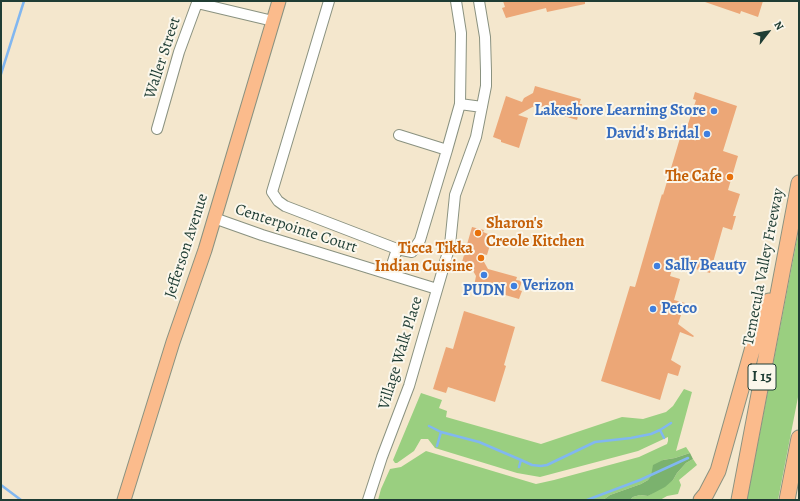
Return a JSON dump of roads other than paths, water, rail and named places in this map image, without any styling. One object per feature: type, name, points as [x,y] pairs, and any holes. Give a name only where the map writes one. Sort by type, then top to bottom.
[{"type":"highway","name":"Temecula Valley Freeway","points":[[739,500],[799,183]]},
{"type":"highway","points":[[701,500],[706,494],[718,471],[753,347],[785,253]]},
{"type":"highway","points":[[787,500],[799,438]]},
{"type":"main road","name":"Jefferson Avenue","points":[[124,500],[173,342],[205,250],[279,1]]},
{"type":"street","points":[[329,1],[272,192],[278,202],[285,206],[398,249],[412,252],[420,240],[460,104],[461,33],[456,1]]},
{"type":"street","name":"Village Walk Place","points":[[368,500],[382,457],[409,386],[450,245],[455,195],[476,137],[486,86],[486,37],[479,1]]},
{"type":"street","name":"Waller Street","points":[[157,129],[178,52],[197,3],[273,21]]},
{"type":"street","points":[[460,104],[482,107]]},
{"type":"street","points":[[399,135],[447,150]]},
{"type":"street","name":"Centerpointe Court","points":[[214,218],[262,235],[437,289]]},
{"type":"street","points":[[389,274],[398,249]]},
{"type":"waterway","points":[[1,74],[24,1]]},
{"type":"waterway","points":[[664,438],[660,430],[671,423]]},
{"type":"waterway","points":[[429,426],[441,432],[479,442],[521,460],[519,467]]},
{"type":"waterway","points":[[521,460],[532,465],[547,465],[595,442],[631,438],[651,434],[660,430]]},
{"type":"waterway","points":[[437,446],[441,432]]},
{"type":"waterway","points":[[587,500],[640,480],[688,458]]},
{"type":"waterway","points":[[1,485],[21,500]]},
{"type":"place","name":"Lakeshore Learning Store","points":[[714,111]]},
{"type":"place","name":"David's Bridal","points":[[707,134]]},
{"type":"place","name":"The Cafe","points":[[730,177]]},
{"type":"place","name":"Sharon's Creole Kitchen","points":[[478,233]]},
{"type":"place","name":"Ticca Tikka Indian Cuisine","points":[[481,258]]},
{"type":"place","name":"Sally Beauty","points":[[657,266]]},
{"type":"place","name":"PUDN","points":[[484,275]]},
{"type":"place","name":"Verizon","points":[[514,286]]},
{"type":"place","name":"Petco","points":[[653,309]]}]
